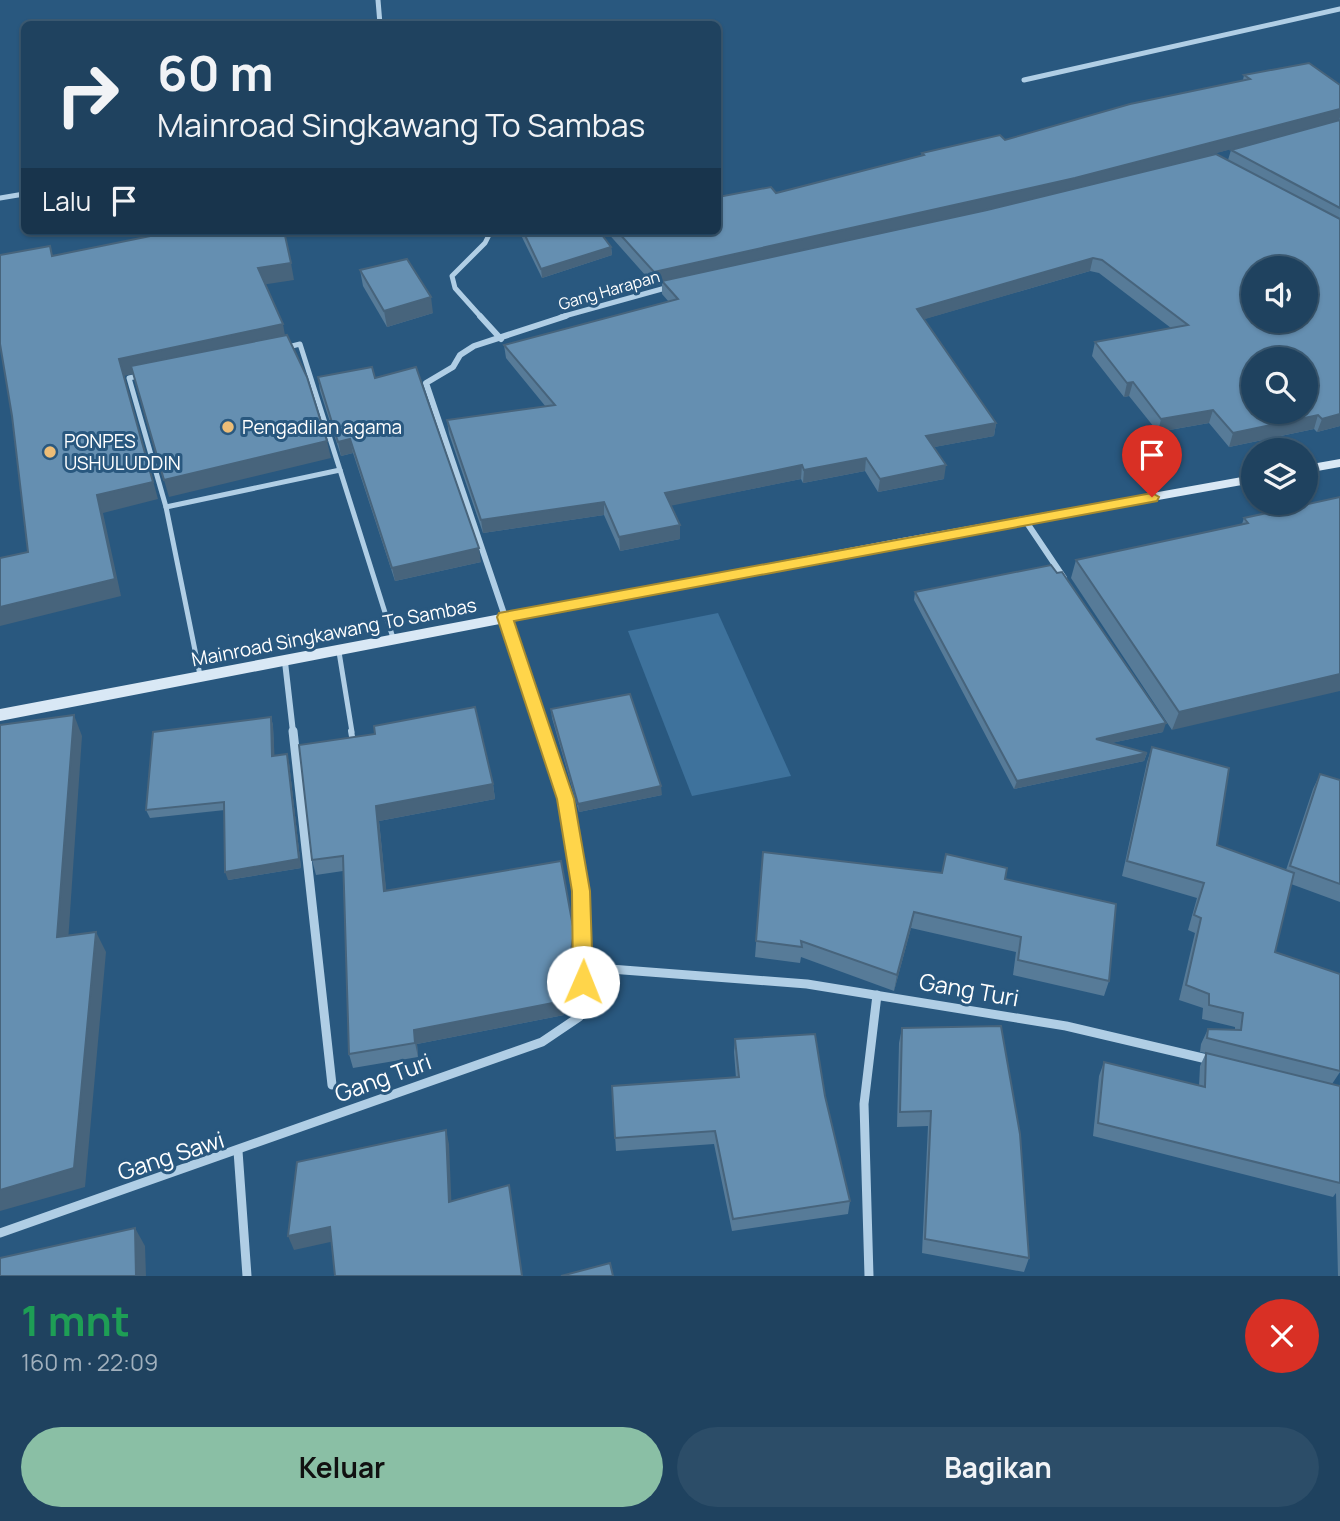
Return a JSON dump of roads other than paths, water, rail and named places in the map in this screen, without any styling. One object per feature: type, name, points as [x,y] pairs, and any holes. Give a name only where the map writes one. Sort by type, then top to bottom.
[{"type":"street","points":[[378,0],[380,21]]},
{"type":"street","points":[[1024,80],[1340,9]]},
{"type":"street","points":[[0,198],[21,194]]},
{"type":"street","points":[[490,235],[488,241],[458,266],[452,276],[455,288],[501,339]]},
{"type":"street","name":"Gang Harapan","points":[[505,617],[426,383],[453,367],[460,355],[474,346],[601,304],[682,284]]},
{"type":"street","points":[[1318,468],[1340,463]]},
{"type":"street","name":"Mainroad Singkawang To Sambas","points":[[0,715],[340,652],[505,617],[1241,481]]},
{"type":"street","points":[[1025,520],[1071,588]]},
{"type":"street","points":[[505,617],[566,799],[581,891],[584,967]]},
{"type":"street","points":[[285,662],[332,1085]]},
{"type":"street","name":"Gang Turi","points":[[238,1151],[542,1042],[579,1017],[584,967],[807,984],[1066,1026],[1224,1064]]},
{"type":"street","points":[[869,1276],[864,1104],[877,995]]},
{"type":"street","name":"Gang Sawi","points":[[0,1233],[238,1151],[247,1276]]},
{"type":"lane","points":[[287,347],[300,344],[394,641]]},
{"type":"lane","points":[[142,375],[129,378],[166,507],[201,678]]},
{"type":"lane","points":[[166,507],[340,470]]},
{"type":"lane","points":[[340,652],[353,742],[341,744]]},
{"type":"lane","points":[[295,751],[307,749]]},
{"type":"place","name":"Pengadilan agama","points":[[228,427]]},
{"type":"place","name":"PONPES USHULUDDIN","points":[[50,452]]}]
